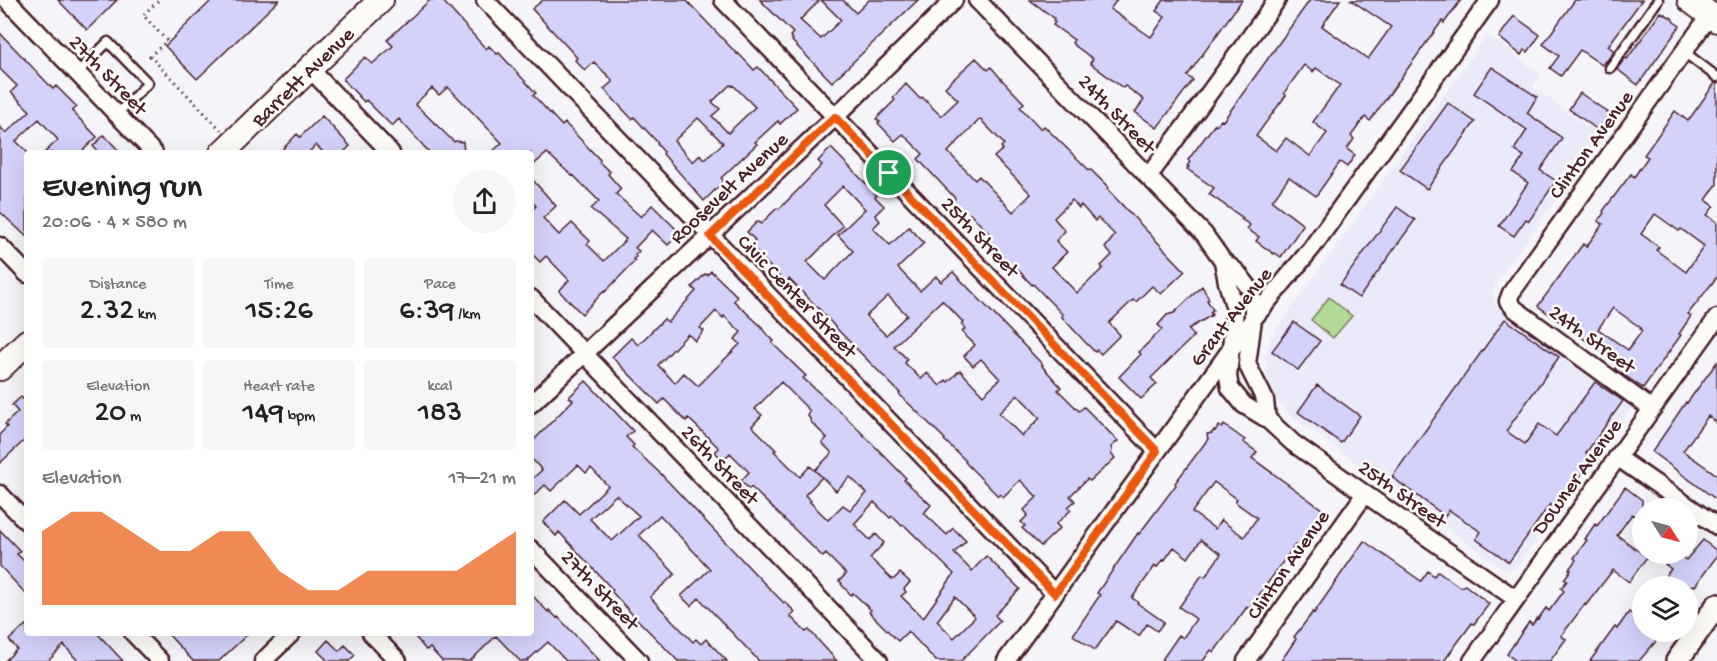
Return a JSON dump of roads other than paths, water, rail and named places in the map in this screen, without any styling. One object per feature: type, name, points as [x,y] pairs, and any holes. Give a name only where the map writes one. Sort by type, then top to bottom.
[{"type":"main road","name":"Barrett Avenue","points":[[227,148],[381,0]]},
{"type":"main road","points":[[0,368],[24,345]]},
{"type":"street","name":"27th Street","points":[[7,0],[151,150]]},
{"type":"street","name":"Civic Center Street","points":[[485,0],[1055,594]]},
{"type":"street","name":"25th Street","points":[[723,0],[1157,451]]},
{"type":"street","name":"Roosevelt Avenue","points":[[534,402],[835,117],[954,0]]},
{"type":"street","name":"24th Street","points":[[977,0],[1204,234],[1223,261],[1237,272],[1250,289],[1253,300],[1253,320]]},
{"type":"street","points":[[1148,177],[1276,0]]},
{"type":"street","name":"Grant Avenue","points":[[1006,661],[1230,351],[1318,240],[1490,0]]},
{"type":"street","name":"Clinton Avenue","points":[[1508,301],[1511,293],[1684,52],[1705,9]]},
{"type":"street","points":[[309,68],[388,150]]},
{"type":"street","points":[[0,246],[24,271]]},
{"type":"street","name":"24th Street","points":[[1223,261],[1234,309],[1230,351]]},
{"type":"street","name":"26th Street","points":[[534,301],[879,661]]},
{"type":"street","name":"24th Street","points":[[1508,301],[1515,309],[1652,410]]},
{"type":"street","name":"Downer Avenue","points":[[1472,661],[1717,318]]},
{"type":"street","points":[[1253,320],[1247,364],[1265,400],[1267,419]]},
{"type":"street","name":"25th Street","points":[[1230,351],[1228,376],[1230,388],[1244,405],[1267,419],[1293,443],[1516,599]]},
{"type":"street","points":[[1617,457],[1717,526]]},
{"type":"street","points":[[0,494],[24,519]]},
{"type":"street","name":"Clinton Avenue","points":[[1246,661],[1365,494]]},
{"type":"street","name":"27th Street","points":[[534,552],[639,661]]},
{"type":"street","points":[[1677,661],[1717,605]]},
{"type":"street","points":[[136,636],[160,661]]},
{"type":"street","points":[[263,661],[289,636]]},
{"type":"street","points":[[374,636],[398,661]]},
{"type":"lane","points":[[1610,68],[1658,0]]},
{"type":"lane","points":[[77,73],[108,42],[148,83],[117,114]]},
{"type":"lane","points":[[1684,52],[1717,77]]}]
